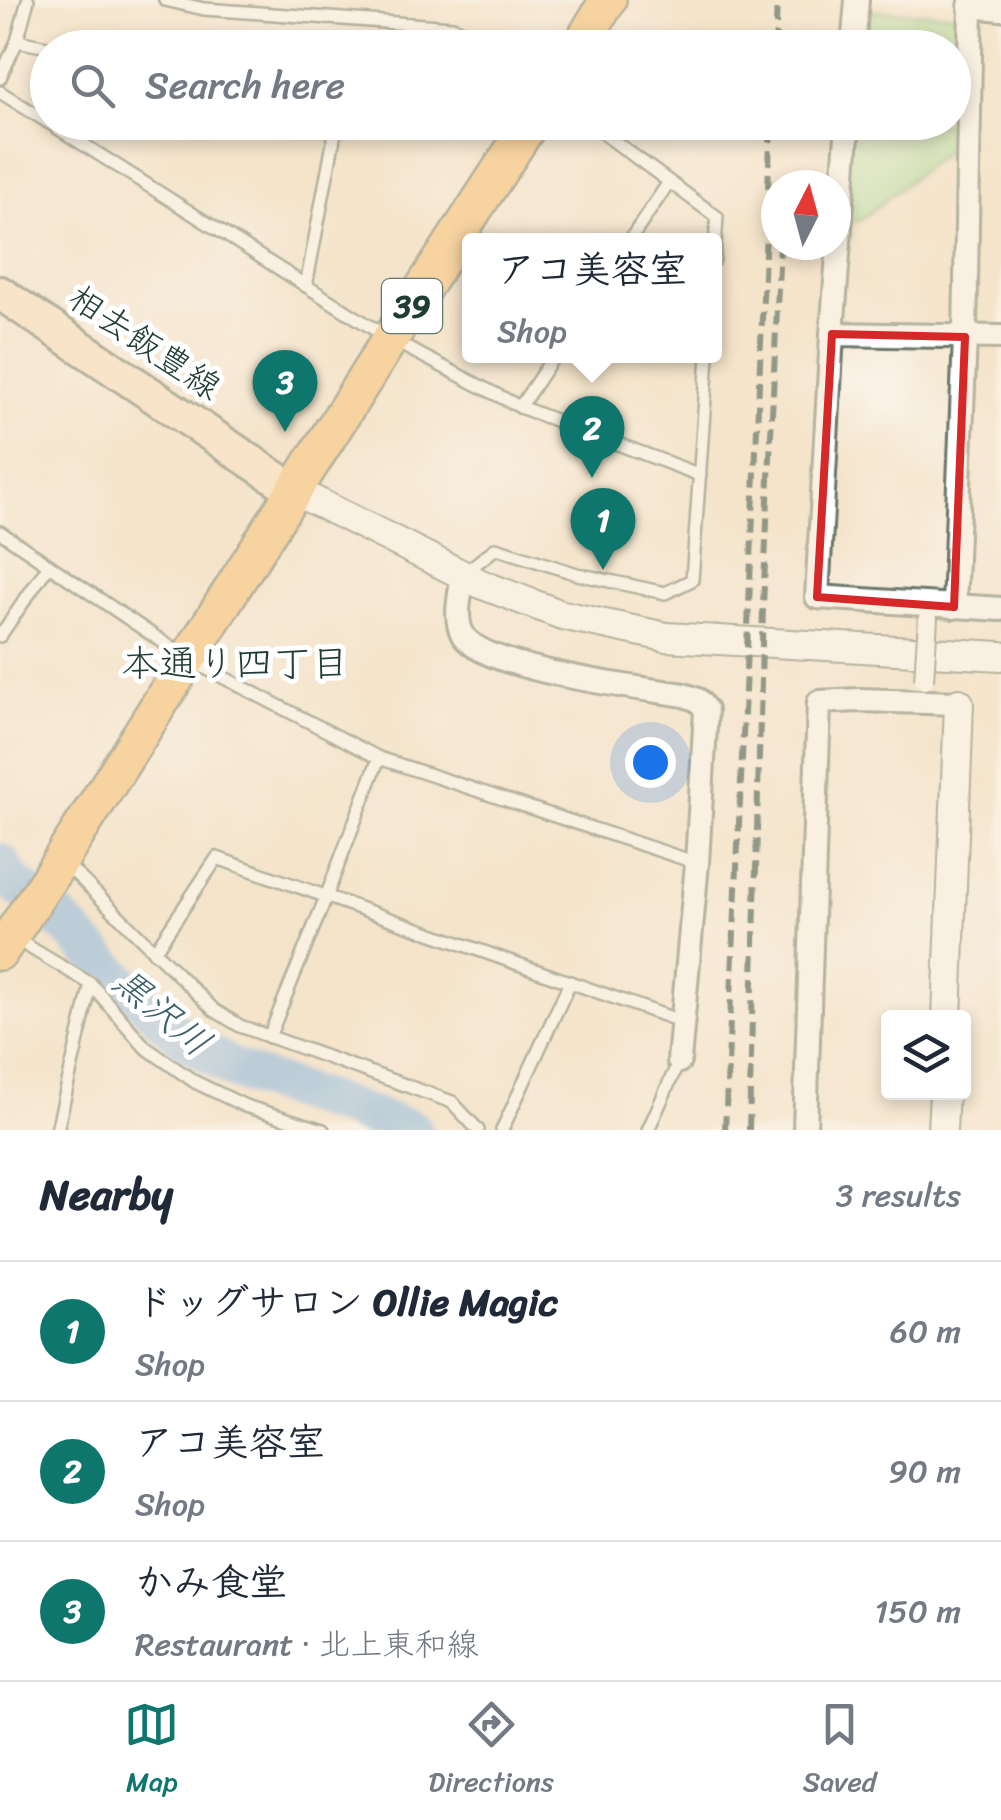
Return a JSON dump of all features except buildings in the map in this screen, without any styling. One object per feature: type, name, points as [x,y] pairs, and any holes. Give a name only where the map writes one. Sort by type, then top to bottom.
[{"type":"main road","points":[[590,30],[608,0]]},
{"type":"main road","name":"39","points":[[8,931],[58,864],[519,140]]},
{"type":"main road","name":"相去飯豊線","points":[[0,292],[295,492]]},
{"type":"street","points":[[854,30],[857,0]]},
{"type":"street","points":[[970,30],[970,3],[1001,8]]},
{"type":"street","points":[[847,140],[818,598],[1001,609]]},
{"type":"street","points":[[954,607],[962,464],[968,140]]},
{"type":"street","points":[[832,334],[1001,338]]},
{"type":"street","points":[[295,492],[482,585],[562,616],[666,637],[1001,656]]},
{"type":"street","points":[[463,574],[458,618],[464,636],[476,648],[535,669],[684,695],[698,700],[706,710],[698,863],[679,1061]]},
{"type":"street","points":[[924,680],[928,618]]},
{"type":"street","points":[[805,1130],[818,702],[959,704],[947,1010]]},
{"type":"street","points":[[942,1130],[944,1100]]},
{"type":"lane","points":[[0,78],[17,41],[28,0]]},
{"type":"lane","points":[[164,0],[204,9],[460,30]]},
{"type":"lane","points":[[17,41],[30,44]]},
{"type":"lane","points":[[0,92],[30,111]]},
{"type":"lane","points":[[76,140],[390,339],[520,407],[700,475]]},
{"type":"lane","points":[[306,286],[334,140]]},
{"type":"lane","points":[[612,140],[718,217],[717,233]]},
{"type":"lane","points":[[635,233],[669,182]]},
{"type":"lane","points":[[520,407],[549,363]]},
{"type":"lane","points":[[463,574],[496,548],[578,574],[665,593],[692,580],[708,363]]},
{"type":"lane","points":[[0,532],[188,659],[378,758],[698,863]]},
{"type":"lane","points":[[0,636],[50,565]]},
{"type":"lane","points":[[269,1037],[378,758]]},
{"type":"lane","points":[[154,952],[217,858],[683,1022]]},
{"type":"lane","points":[[58,864],[214,1010],[240,1026],[452,1102],[478,1130]]},
{"type":"lane","points":[[8,931],[91,984],[146,1047],[195,1082],[245,1106],[323,1130]]},
{"type":"lane","points":[[502,1130],[570,982]]},
{"type":"lane","points":[[57,1130],[91,984]]},
{"type":"lane","points":[[648,1130],[679,1061]]},
{"type":"highlighted area","points":[[832,334],[965,337],[954,607],[817,597]]},
{"type":"green space","points":[[847,10],[957,14],[957,30],[846,30]]},
{"type":"green space","points":[[841,140],[956,140],[956,142],[861,220],[851,221],[851,170],[840,170]]},
{"type":"waterway","name":"黒沢川","points":[[0,863],[12,881],[64,923],[127,988],[186,1040],[235,1070],[412,1130]]},
{"type":"railway","points":[[776,30],[777,0]]},
{"type":"railway","points":[[725,1130],[770,140]]},
{"type":"railway","points":[[749,1130],[763,606],[779,260]]},
{"type":"place","name":"かみ食堂","points":[[285,432]]},
{"type":"place","name":"アコ美容室","points":[[592,478]]},
{"type":"place","name":"ドッグサロン Ollie Magic","points":[[603,570]]},
{"type":"district","name":"本通り四丁目","points":[[235,663]]}]
